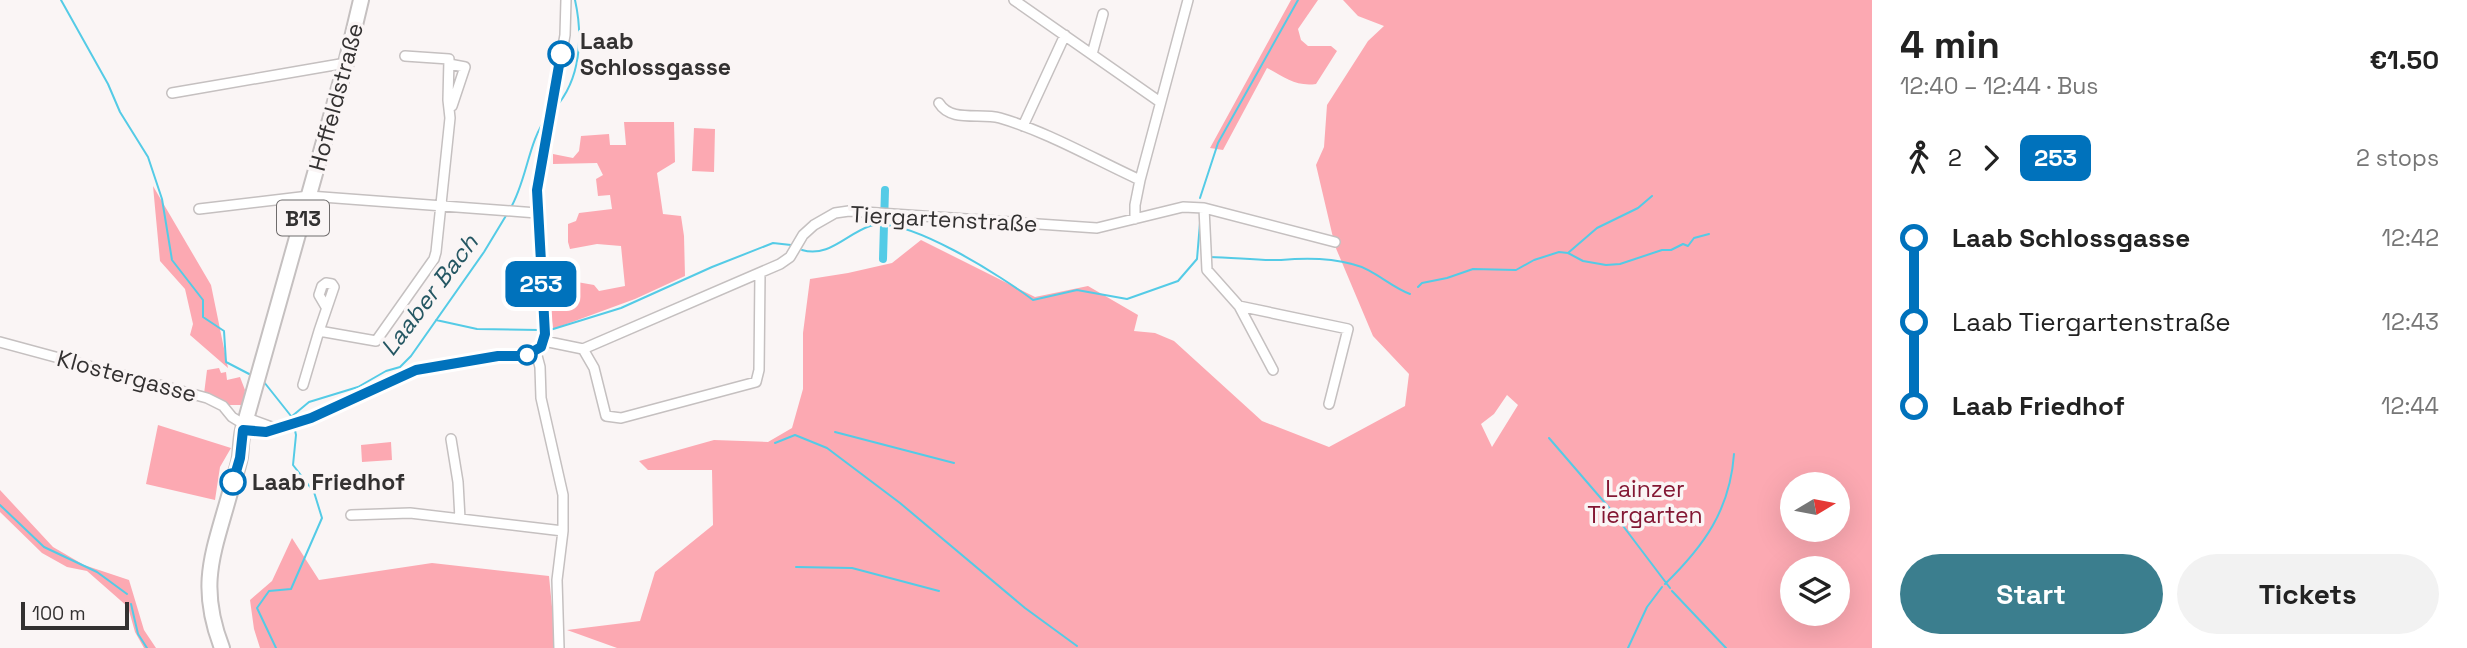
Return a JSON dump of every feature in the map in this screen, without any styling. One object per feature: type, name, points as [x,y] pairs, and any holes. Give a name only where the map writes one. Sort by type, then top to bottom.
[{"type":"main road","name":"Hoffeldstraße","points":[[222,648],[209,602],[209,577],[226,479],[259,377],[361,0]]},
{"type":"street","points":[[559,648],[557,580],[563,531],[563,495],[541,398],[540,367],[536,352],[544,341],[537,190],[565,34],[566,0]]},
{"type":"street","points":[[1014,0],[1160,102]]},
{"type":"street","points":[[1135,219],[1140,180],[1188,0]]},
{"type":"street","points":[[1092,54],[1103,14]]},
{"type":"street","points":[[1023,126],[1065,35]]},
{"type":"street","points":[[405,56],[449,59],[450,118]]},
{"type":"street","points":[[172,93],[346,63]]},
{"type":"street","points":[[319,331],[371,342],[379,339],[434,259],[438,245],[453,98],[465,67],[449,64]]},
{"type":"street","points":[[939,103],[943,109],[961,116],[996,116],[1023,126],[1140,180]]},
{"type":"street","points":[[199,209],[309,196],[537,213]]},
{"type":"street","name":"Tiergartenstraße","points":[[583,349],[760,273],[790,257],[808,230],[823,218],[849,211],[1097,228],[1183,207],[1204,208],[1335,242]]},
{"type":"street","points":[[1204,208],[1207,270],[1239,306],[1273,370]]},
{"type":"street","points":[[544,341],[583,349],[594,368],[607,416],[621,418],[755,382],[760,370],[760,273]]},
{"type":"street","points":[[1239,306],[1348,329],[1329,404]]},
{"type":"street","points":[[303,385],[326,307]]},
{"type":"street","name":"Klostergasse","points":[[0,342],[177,388],[223,406],[244,427],[274,428],[311,418],[416,370],[498,356],[525,356],[536,352]]},
{"type":"street","points":[[451,439],[458,482],[460,519]]},
{"type":"street","points":[[351,514],[410,513],[563,531]]},
{"type":"green space","points":[[1291,0],[1318,0],[1298,29],[1301,40],[1308,46],[1331,46],[1337,51],[1316,84],[1296,83],[1267,68],[1223,150],[1210,148]]},
{"type":"green space","name":"Lainzer Tiergarten","points":[[1343,0],[1872,0],[1872,648],[617,648],[567,630],[640,621],[655,572],[713,525],[712,470],[648,470],[639,461],[714,440],[768,442],[792,428],[803,389],[803,333],[810,279],[892,263],[921,240],[1035,297],[1088,286],[1138,315],[1134,331],[1155,333],[1174,341],[1262,421],[1329,447],[1405,406],[1409,374],[1373,336],[1335,246],[1316,165],[1324,147],[1327,105],[1368,41],[1384,26],[1358,16]],"holes":[[[1507,395],[1518,405],[1492,447],[1481,424],[1494,414]]]},
{"type":"green space","points":[[624,122],[674,122],[675,162],[657,173],[663,214],[681,216],[685,276],[635,299],[553,329],[549,297],[570,291],[577,282],[594,285],[599,291],[625,286],[621,246],[597,244],[570,249],[568,242],[568,224],[576,221],[579,213],[612,209],[610,195],[598,196],[596,179],[603,175],[597,163],[553,164],[553,154],[573,158],[579,151],[581,136],[609,134],[610,145],[626,145]]},
{"type":"green space","points":[[694,128],[715,129],[714,172],[692,171]]},
{"type":"green space","points":[[153,186],[211,285],[228,368],[190,335],[193,324],[185,289],[160,261]]},
{"type":"green space","points":[[219,368],[221,373],[226,372],[227,380],[240,377],[245,390],[243,405],[227,405],[204,394],[207,370]]},
{"type":"green space","points":[[158,425],[231,448],[220,467],[215,500],[146,484]]},
{"type":"green space","points":[[391,442],[392,460],[362,462],[361,445]]},
{"type":"green space","points":[[0,490],[53,547],[84,565],[129,580],[144,630],[156,648],[144,648],[135,632],[128,607],[87,571],[67,567],[42,553],[0,512]]},
{"type":"green space","points":[[292,538],[319,580],[432,563],[549,576],[556,648],[260,648],[250,600],[272,581]]},
{"type":"waterway","points":[[61,0],[108,84],[120,112],[148,157],[162,199],[172,260],[203,300],[203,317],[224,331],[226,362],[253,376]]},
{"type":"waterway","name":"Laaber Bach","points":[[555,108],[570,84],[578,57],[579,28],[575,0]]},
{"type":"waterway","points":[[1200,198],[1218,143],[1298,0]]},
{"type":"waterway","name":"Laaber Bach","points":[[510,209],[536,138],[547,117]]},
{"type":"waterway","points":[[883,259],[885,190]]},
{"type":"waterway","points":[[1568,253],[1597,228],[1638,208],[1652,196]]},
{"type":"waterway","name":"Laaber Bach","points":[[292,421],[291,417],[309,402],[358,387],[386,371],[400,367],[411,356],[484,252],[507,214]]},
{"type":"waterway","points":[[802,250],[821,251],[870,226],[886,225],[906,229],[954,250],[1033,300],[1077,290],[1127,299],[1178,281],[1197,259],[1200,223]]},
{"type":"waterway","points":[[1418,287],[1422,283],[1473,269],[1516,270],[1534,260],[1559,252],[1568,253],[1583,261],[1606,265],[1620,264],[1683,244],[1688,246],[1694,238],[1709,234]]},
{"type":"waterway","points":[[550,330],[621,308],[773,243],[791,245]]},
{"type":"waterway","points":[[1209,257],[1344,262],[1360,266],[1410,294]]},
{"type":"waterway","points":[[436,320],[477,329],[539,330]]},
{"type":"waterway","points":[[264,382],[291,416]]},
{"type":"waterway","name":"Laaber Bach","points":[[276,648],[257,608],[269,591],[291,589],[322,518],[314,492],[293,465],[296,435],[294,426]]},
{"type":"waterway","points":[[835,432],[954,463]]},
{"type":"waterway","points":[[775,443],[795,435],[827,448],[900,503],[1025,608],[1077,646]]},
{"type":"waterway","points":[[1549,438],[1611,510],[1670,588]]},
{"type":"waterway","points":[[1665,584],[1692,556],[1713,526],[1727,493],[1734,454]]},
{"type":"waterway","points":[[0,505],[44,547],[97,572],[127,594]]},
{"type":"waterway","points":[[796,567],[852,568],[939,591]]},
{"type":"waterway","points":[[1628,648],[1647,607],[1662,587]]},
{"type":"waterway","points":[[1672,591],[1726,648]]},
{"type":"waterway","points":[[131,604],[138,634],[147,648]]},
{"type":"bus line","name":"253","points":[[233,482],[240,458],[243,430],[266,432],[311,418],[430,366],[498,356],[525,356],[541,347],[545,334],[537,190],[561,54]]},
{"type":"place","name":"Laab Schlossgasse","points":[[561,54]]},
{"type":"place","name":"Laab Friedhof","points":[[233,482]]}]
